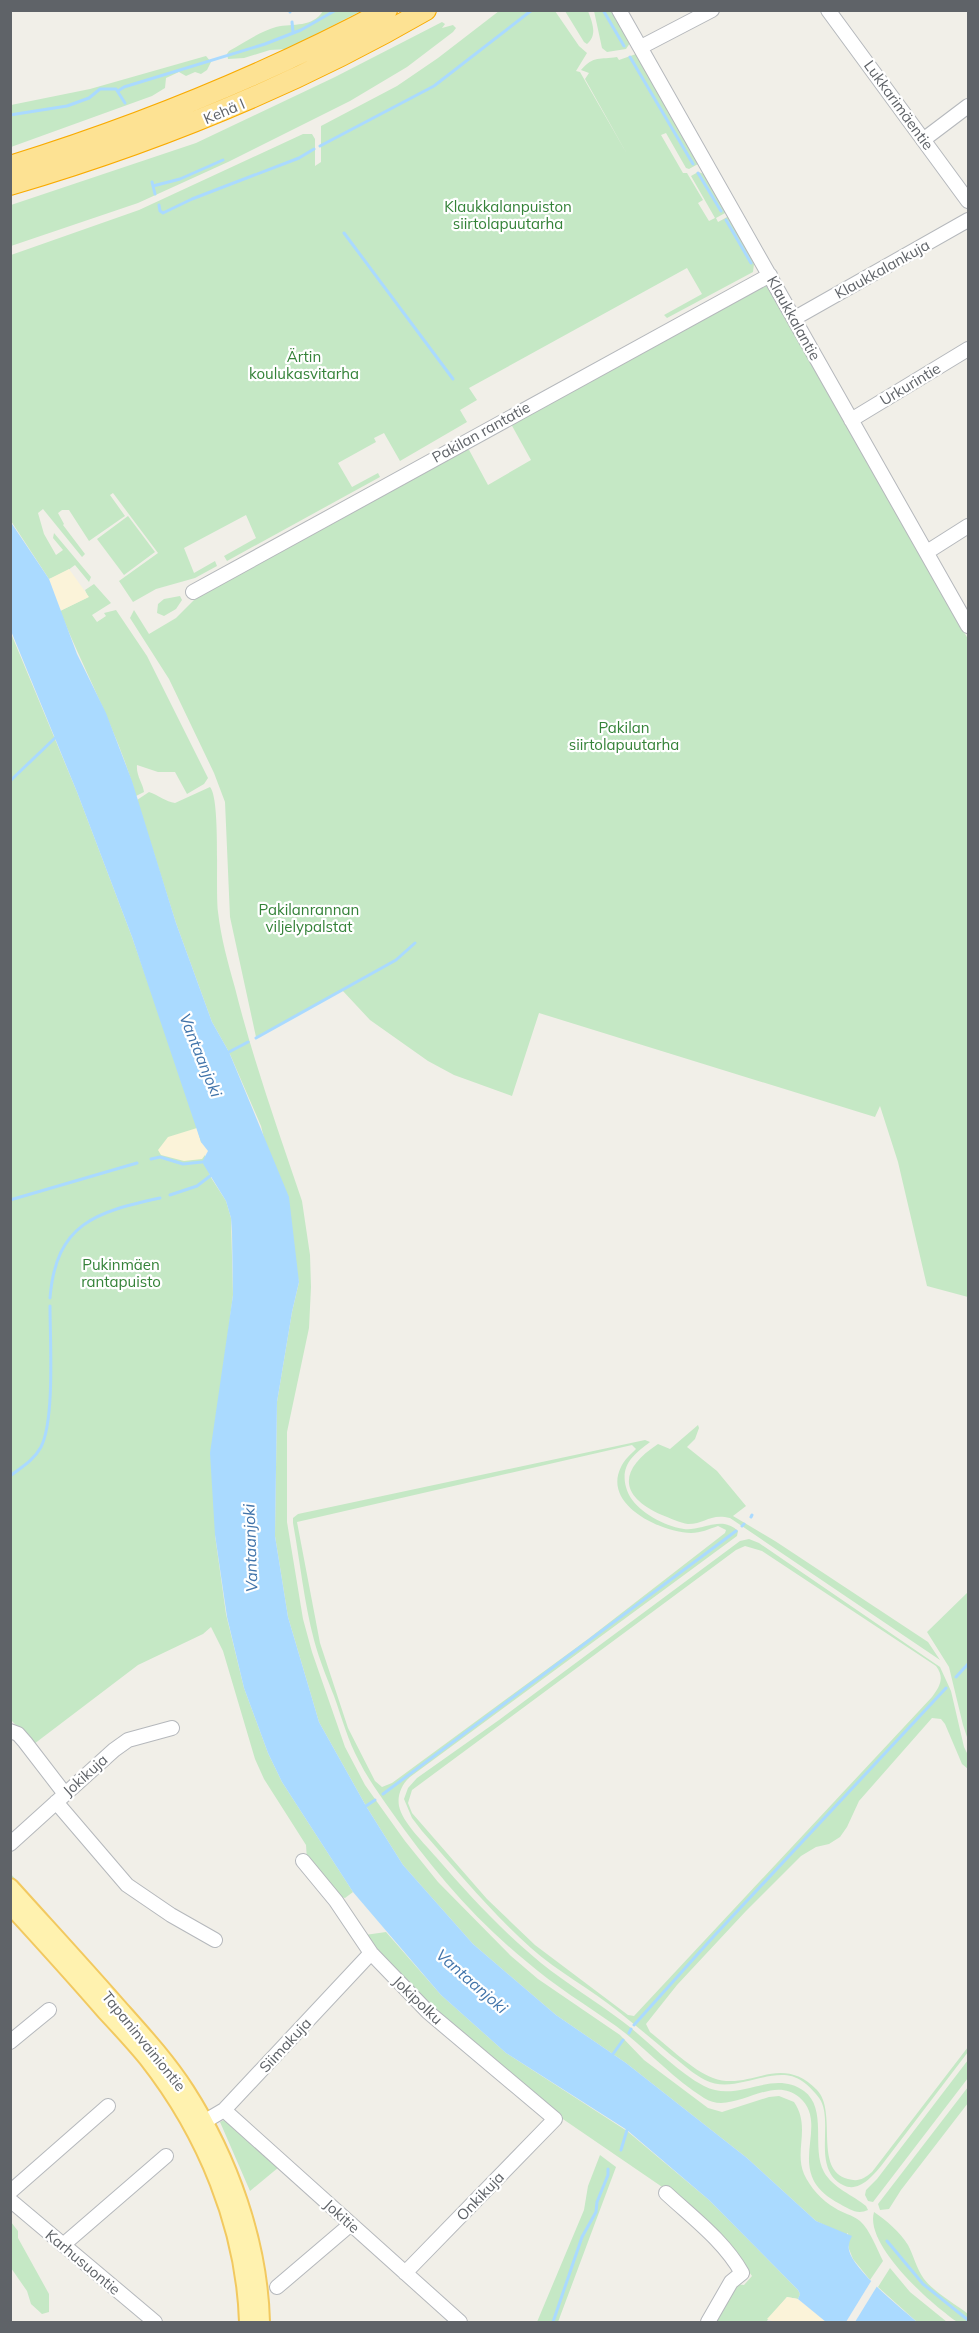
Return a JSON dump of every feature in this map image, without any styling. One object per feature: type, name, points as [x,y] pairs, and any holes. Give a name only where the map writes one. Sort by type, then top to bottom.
[{"type":"highway","name":"Kehä I","points":[[10,166],[129,127],[197,101],[272,68],[387,10]]},
{"type":"highway","name":"Kehä I","points":[[10,185],[135,146],[205,119],[282,86],[426,10]]},
{"type":"main road","name":"Tapaninvainiontie","points":[[10,1887],[149,2042],[186,2091],[231,2220],[240,2255],[248,2322]]},
{"type":"main road","name":"Tapaninvainiontie","points":[[10,1905],[147,2058],[176,2099],[199,2125],[231,2180],[252,2252],[261,2322]]},
{"type":"street","name":"Klaukkalantie","points":[[619,10],[969,626]]},
{"type":"street","points":[[641,48],[712,10]]},
{"type":"street","name":"Lukkarimäentie","points":[[828,10],[969,201]]},
{"type":"street","points":[[923,140],[969,106]]},
{"type":"street","name":"Klaukkalankuja","points":[[795,318],[969,220]]},
{"type":"street","name":"Pakilan rantatie","points":[[193,592],[770,274]]},
{"type":"street","name":"Urkurintie","points":[[851,420],[969,349]]},
{"type":"street","points":[[927,552],[969,526]]},
{"type":"street","name":"Jokikuja","points":[[10,1844],[114,1750],[128,1740],[172,1728]]},
{"type":"street","points":[[10,1731],[18,1734],[25,1742],[60,1798],[127,1885],[171,1915],[214,1940]]},
{"type":"street","name":"Jokipolku","points":[[303,1861],[336,1901],[371,1953],[428,2012],[555,2119]]},
{"type":"street","name":"Siimakuja","points":[[199,2125],[224,2110],[371,1953]]},
{"type":"street","points":[[10,2042],[49,2010]]},
{"type":"street","points":[[10,2192],[108,2106]]},
{"type":"street","name":"Jokitie","points":[[224,2110],[460,2322]]},
{"type":"street","name":"Onkikuja","points":[[405,2273],[555,2119]]},
{"type":"street","points":[[63,2245],[166,2156]]},
{"type":"street","points":[[666,2193],[734,2258],[742,2273],[731,2282],[708,2322]]},
{"type":"street","name":"Karhusuontie","points":[[10,2200],[155,2322]]},
{"type":"street","points":[[277,2287],[351,2224]]},
{"type":"green space","points":[[323,11],[361,11],[287,49],[270,50],[244,58],[228,59],[229,51],[258,34],[276,27],[314,20]]},
{"type":"green space","points":[[499,11],[555,11],[579,46],[587,53],[576,71],[580,72],[627,154],[585,79],[589,73],[581,70],[594,60],[617,57],[619,60],[636,54],[698,164],[689,169],[686,168],[666,133],[661,135],[683,173],[687,173],[703,200],[698,203],[709,221],[715,218],[691,176],[698,172],[705,174],[727,212],[716,218],[718,222],[729,216],[754,264],[753,272],[667,318],[664,315],[702,294],[687,268],[469,388],[477,400],[460,410],[467,422],[400,461],[384,433],[374,438],[376,442],[338,463],[352,487],[378,473],[380,477],[227,561],[224,556],[256,538],[246,515],[184,548],[194,573],[215,561],[217,566],[195,578],[156,589],[133,602],[119,581],[158,553],[113,493],[110,495],[125,516],[89,541],[69,510],[62,510],[58,513],[63,525],[85,554],[82,557],[43,509],[38,513],[44,534],[56,555],[63,550],[53,538],[54,533],[91,577],[89,582],[75,565],[60,576],[49,579],[11,521],[11,255],[139,210],[303,134],[312,134],[315,139],[315,166],[321,162],[321,126],[397,86]]},
{"type":"green space","points":[[565,11],[588,11],[593,33],[587,44],[584,42]]},
{"type":"green space","points":[[594,11],[611,11],[630,43],[626,49],[607,52],[602,48]]},
{"type":"green space","points":[[442,22],[445,24],[442,28],[453,25],[456,28],[407,67],[350,101],[228,162],[138,203],[11,246],[11,205],[196,143],[335,77]]},
{"type":"green space","points":[[206,56],[211,62],[207,70],[201,74],[195,72],[186,76],[179,72],[166,78],[165,88],[152,96],[11,147],[11,105],[90,89]]},
{"type":"green space","name":"Pakilan siirtolapuutarha","points":[[766,285],[968,639],[968,1297],[927,1286],[898,1162],[880,1106],[875,1117],[539,1013],[512,1096],[454,1075],[428,1061],[370,1020],[342,990],[256,1037],[230,917],[225,802],[214,773],[169,679],[130,618],[134,610],[149,634],[176,618],[196,598],[468,448],[488,485],[531,460],[511,424]]},
{"type":"green space","points":[[128,516],[155,552],[124,575],[97,539]]},
{"type":"green space","points":[[94,584],[111,603],[92,615],[97,622],[106,616],[104,613],[116,610],[147,656],[208,778],[204,784],[187,794],[175,772],[158,772],[137,765],[144,792],[136,796],[111,726],[60,611],[88,597],[85,590]]},
{"type":"green space","points":[[180,596],[182,600],[176,609],[164,616],[157,613],[158,604],[164,599]]},
{"type":"green space","name":"Pukinmäen rantapuisto","points":[[10,631],[77,792],[132,937],[197,1123],[210,1176],[226,1201],[231,1218],[233,1295],[223,1372],[215,1535],[226,1614],[244,1688],[268,1753],[282,1782],[353,1892],[345,1898],[338,1896],[307,1860],[306,1845],[264,1779],[255,1759],[223,1651],[211,1627],[203,1634],[138,1665],[34,1744],[11,1720]]},
{"type":"green space","points":[[210,787],[215,809],[217,900],[223,941],[258,1068],[302,1201],[310,1255],[309,1328],[287,1432],[287,1522],[303,1619],[345,1747],[365,1785],[438,1882],[511,1956],[538,1979],[620,2035],[644,2060],[708,2108],[722,2112],[779,2096],[794,2102],[801,2120],[801,2165],[804,2174],[826,2202],[864,2225],[883,2261],[870,2280],[853,2259],[849,2249],[848,2233],[845,2235],[816,2221],[747,2158],[626,2063],[556,2015],[473,1944],[403,1865],[366,1806],[319,1722],[288,1617],[275,1536],[277,1402],[299,1282],[261,1126],[229,1052],[212,1022],[176,923],[137,800],[149,792],[175,803]]},
{"type":"green space","points":[[698,1425],[695,1439],[687,1447],[717,1471],[746,1506],[733,1516],[928,1642],[940,1660],[730,1518],[717,1517],[688,1524],[662,1515],[637,1499],[631,1490],[629,1481],[636,1463],[658,1444],[670,1449]]},
{"type":"green space","points":[[645,1440],[650,1442],[634,1456],[625,1472],[629,1495],[641,1509],[658,1520],[684,1529],[725,1524],[738,1531],[737,1536],[410,1777],[401,1790],[399,1806],[404,1819],[420,1839],[473,1899],[527,1951],[551,1971],[622,2021],[693,2079],[717,2090],[729,2091],[780,2083],[792,2085],[804,2091],[815,2108],[820,2162],[824,2172],[833,2183],[866,2206],[868,2210],[857,2212],[840,2204],[822,2192],[813,2178],[809,2164],[811,2122],[808,2109],[799,2097],[788,2091],[776,2090],[727,2102],[715,2102],[704,2098],[616,2026],[527,1962],[471,1910],[437,1872],[374,1787],[348,1737],[318,1654],[311,1626],[293,1523],[293,1518],[298,1514]],"holes":[[[632,1445],[636,1449],[622,1464],[617,1481],[620,1493],[627,1504],[638,1514],[665,1528],[691,1533],[718,1526],[726,1530],[725,1533],[588,1639],[392,1783],[382,1787],[375,1781],[348,1728],[320,1643],[297,1522]]]},
{"type":"green space","points":[[749,1539],[759,1543],[940,1667],[951,1691],[964,1747],[968,1755],[968,1769],[962,1764],[945,1724],[941,1719],[932,1718],[859,1801],[840,1837],[801,1856],[677,1985],[646,2024],[650,2032],[680,2057],[713,2078],[727,2081],[740,2080],[778,2073],[790,2074],[803,2079],[817,2090],[823,2100],[831,2164],[837,2173],[855,2180],[864,2178],[872,2172],[968,2047],[968,2052],[881,2166],[864,2183],[854,2187],[843,2185],[834,2178],[828,2168],[824,2111],[821,2101],[807,2085],[791,2076],[780,2075],[717,2084],[696,2075],[608,2004],[541,1957],[516,1934],[422,1831],[412,1818],[404,1799],[408,1788],[417,1778],[740,1541]],"holes":[[[745,1546],[762,1551],[936,1666],[939,1670],[940,1682],[932,1697],[634,2016],[628,2015],[535,1945],[487,1899],[412,1813],[408,1803],[412,1790],[736,1550]]]},
{"type":"green space","points":[[968,1592],[968,1740],[949,1667],[927,1632]]},
{"type":"green space","points":[[10,1873],[165,2047],[193,2085],[207,2110],[11,1882]]},
{"type":"green space","points":[[386,1932],[441,1995],[506,2053],[627,2131],[709,2200],[798,2290],[800,2294],[798,2299],[787,2297],[766,2322],[714,2322],[735,2284],[744,2285],[752,2276],[742,2262],[671,2193],[557,2115],[408,1987],[365,1935]]},
{"type":"green space","points":[[968,2060],[968,2078],[873,2202],[868,2201],[865,2195],[866,2190],[877,2179]]},
{"type":"green space","points":[[968,2087],[968,2103],[889,2209],[880,2210],[878,2204]]},
{"type":"green space","points":[[229,2121],[279,2167],[250,2191],[220,2122]]},
{"type":"green space","points":[[600,2155],[616,2167],[558,2322],[537,2322],[584,2210],[588,2186]]},
{"type":"green space","points":[[874,2212],[905,2240],[919,2271],[928,2284],[968,2314],[968,2322],[960,2322],[951,2318],[897,2267],[878,2238],[874,2224]]},
{"type":"green space","points":[[11,2222],[18,2231],[18,2238],[49,2294],[49,2312],[42,2314],[31,2304],[27,2291],[11,2268]]},
{"type":"green space","points":[[890,2268],[910,2292],[947,2322],[917,2322],[878,2287]]},
{"type":"sand","points":[[69,569],[89,597],[60,611],[49,579]]},
{"type":"sand","points":[[197,1128],[201,1142],[208,1151],[202,1159],[184,1161],[161,1155],[158,1150],[168,1137]]},
{"type":"sand","points":[[787,2297],[798,2299],[826,2322],[775,2322],[767,2319]]},
{"type":"water","name":"Vantaanjoki","points":[[10,521],[49,579],[77,654],[106,713],[132,781],[176,923],[212,1022],[229,1052],[289,1197],[299,1282],[277,1402],[275,1536],[288,1617],[319,1722],[366,1806],[403,1865],[473,1944],[556,2015],[626,2063],[747,2158],[816,2221],[852,2236],[849,2250],[859,2268],[917,2322],[826,2322],[798,2299],[800,2294],[798,2290],[709,2200],[627,2130],[506,2053],[441,1995],[353,1892],[282,1782],[268,1753],[244,1688],[227,1617],[215,1535],[210,1453],[233,1295],[231,1218],[226,1201],[202,1162],[208,1151],[201,1142],[132,937],[77,792],[11,631]]},
{"type":"pier","points":[[873,2278],[879,2283],[855,2322],[846,2322]]},
{"type":"waterway","points":[[118,91],[124,87],[265,44],[301,30],[336,10]]},
{"type":"waterway","points":[[320,146],[434,86],[532,10]]},
{"type":"waterway","points":[[603,10],[624,46]]},
{"type":"waterway","points":[[292,22],[293,32]]},
{"type":"waterway","points":[[630,57],[693,164]]},
{"type":"waterway","points":[[10,115],[67,106],[89,98],[100,89],[116,89],[125,103]]},
{"type":"waterway","points":[[159,205],[163,213],[192,199],[299,158],[314,149]]},
{"type":"waterway","points":[[153,186],[180,179],[223,160]]},
{"type":"waterway","points":[[698,173],[721,211]]},
{"type":"waterway","points":[[152,182],[155,194]]},
{"type":"waterway","points":[[726,220],[751,263]]},
{"type":"waterway","points":[[344,233],[453,379]]},
{"type":"waterway","points":[[10,781],[55,738]]},
{"type":"waterway","points":[[256,1038],[396,960],[415,943]]},
{"type":"waterway","points":[[229,1052],[248,1042]]},
{"type":"waterway","points":[[151,1159],[160,1157],[183,1164],[202,1162]]},
{"type":"waterway","points":[[10,1200],[137,1163]]},
{"type":"waterway","points":[[170,1195],[197,1186],[210,1176]]},
{"type":"waterway","points":[[50,1298],[54,1273],[61,1253],[71,1237],[83,1225],[117,1209],[160,1198]]},
{"type":"waterway","points":[[10,1476],[35,1456],[45,1434],[51,1379],[50,1306]]},
{"type":"waterway","points":[[383,1794],[736,1531]]},
{"type":"waterway","points":[[956,1677],[968,1664]]},
{"type":"waterway","points":[[634,2025],[946,1688]]},
{"type":"waterway","points":[[366,1806],[375,1800]]},
{"type":"waterway","points":[[629,2033],[631,2029]]},
{"type":"waterway","points":[[613,2054],[623,2040]]},
{"type":"waterway","points":[[621,2150],[627,2130]]},
{"type":"waterway","points":[[553,2322],[582,2237],[596,2212],[608,2169]]},
{"type":"waterway","points":[[887,2241],[923,2284],[968,2320]]},
{"type":"park label","name":"Klaukkalanpuiston siirtolapuutarha","points":[[508,214]]},
{"type":"park label","name":"Ärtin koulukasvitarha","points":[[304,364]]},
{"type":"park label","name":"Pakilanrannan viljelypalstat","points":[[309,918]]}]
